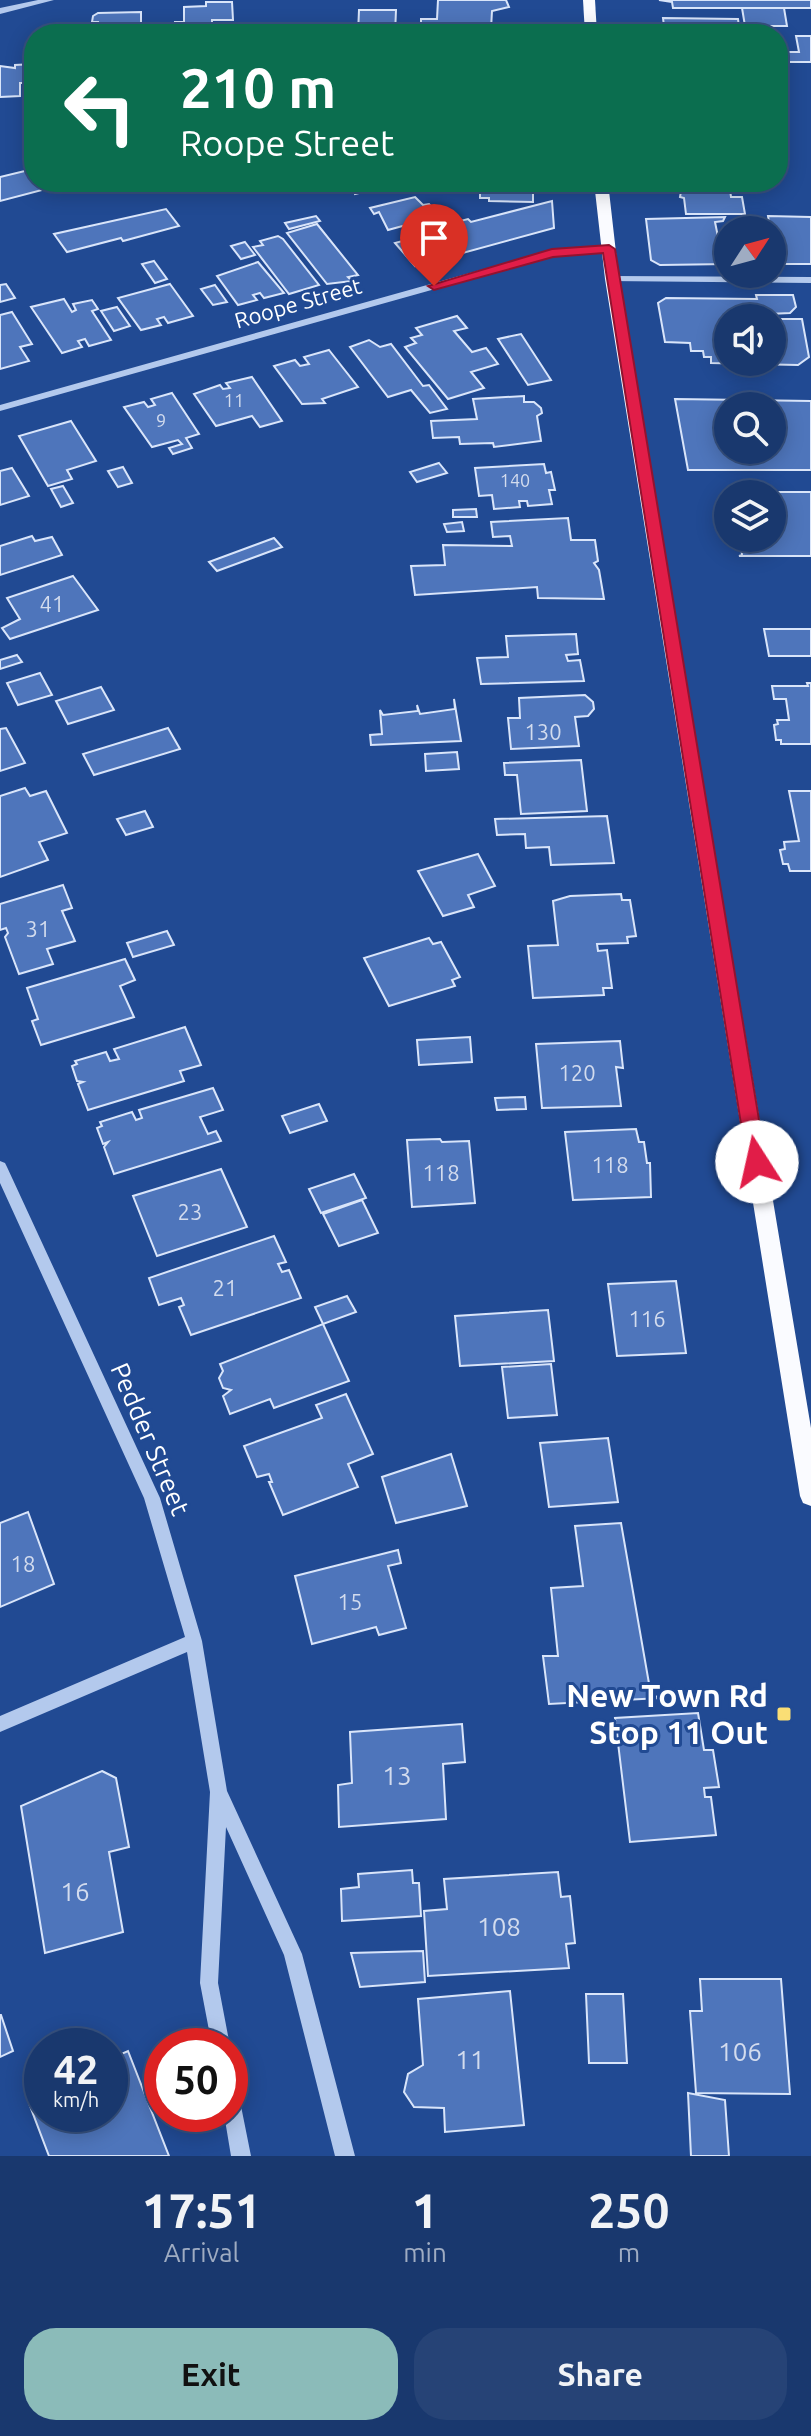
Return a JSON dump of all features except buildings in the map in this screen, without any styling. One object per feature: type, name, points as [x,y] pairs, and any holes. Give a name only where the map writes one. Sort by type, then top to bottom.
[{"type":"main road","points":[[589,0],[590,24]]},
{"type":"main road","points":[[602,192],[612,279],[811,1496]]},
{"type":"street","points":[[0,11],[50,0]]},
{"type":"street","name":"Roope Street","points":[[0,408],[552,253],[609,249]]},
{"type":"street","points":[[612,279],[811,280]]},
{"type":"street","name":"Pedder Street","points":[[0,1167],[152,1498],[194,1641],[219,1792],[209,1983],[218,2028]]},
{"type":"street","points":[[0,1724],[194,1641]]},
{"type":"street","name":"Pedder Street","points":[[219,1792],[293,1954],[345,2156]]},
{"type":"street","points":[[237,2132],[241,2156]]},
{"type":"place","name":"New Town Rd Stop 11 Out","points":[[784,1714]]},
{"type":"route","points":[[434,286],[552,253],[609,249],[718,940],[757,1162]]}]
